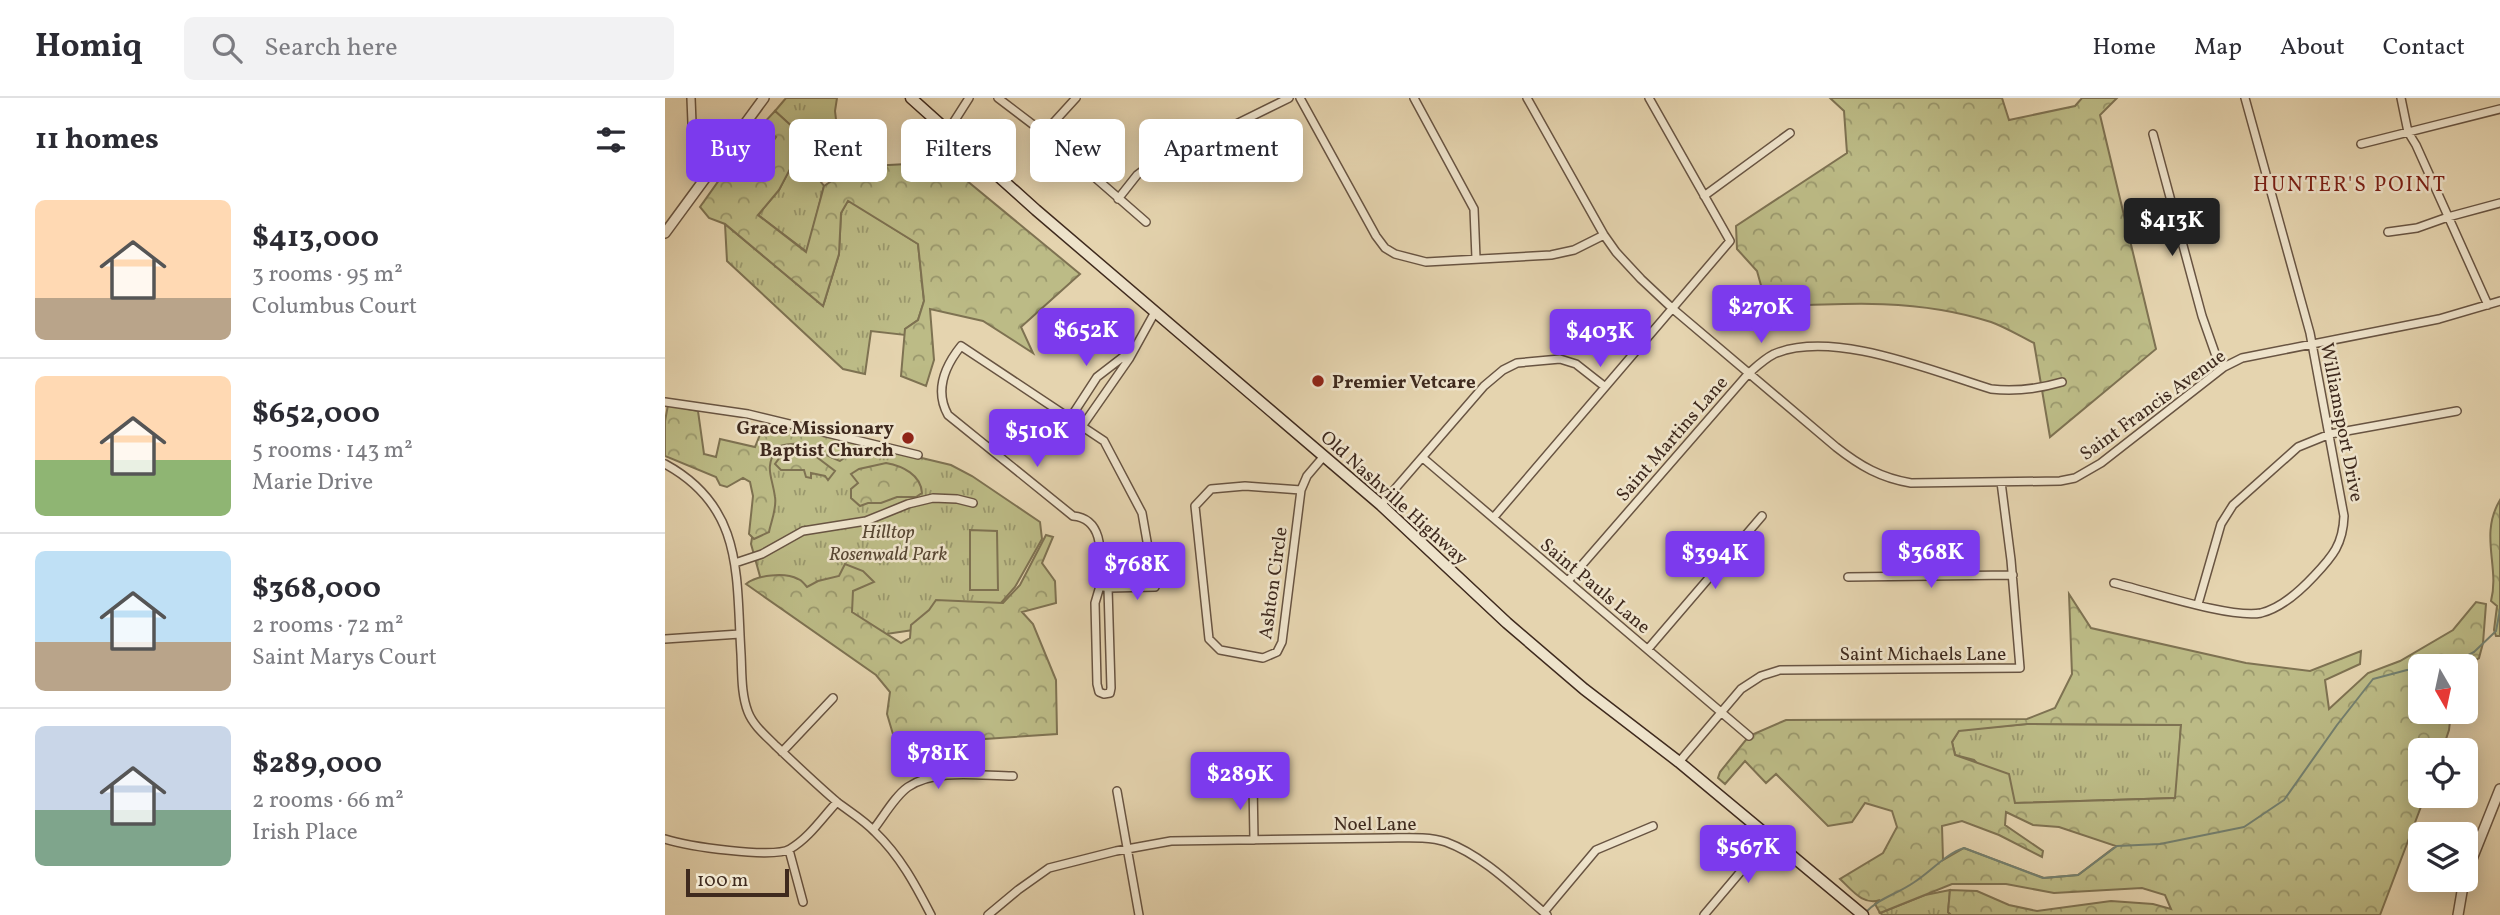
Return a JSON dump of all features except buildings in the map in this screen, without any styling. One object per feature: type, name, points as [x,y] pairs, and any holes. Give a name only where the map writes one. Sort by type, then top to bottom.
[{"type":"main road","name":"Old Nashville Highway","points":[[912,98],[935,119]]},
{"type":"main road","name":"Old Nashville Highway","points":[[1005,182],[1381,505],[1584,689],[1679,762],[1860,913]]},
{"type":"street","points":[[691,98],[692,119]]},
{"type":"street","points":[[748,119],[764,98]]},
{"type":"street","points":[[956,119],[969,98]]},
{"type":"street","points":[[998,98],[1030,122]]},
{"type":"street","points":[[1057,119],[1076,98]]},
{"type":"street","points":[[1118,199],[1145,169],[1289,98]]},
{"type":"street","points":[[1300,98],[1385,248],[1395,254],[1418,261],[1563,253],[1604,234]]},
{"type":"street","points":[[1414,98],[1474,209],[1476,258]]},
{"type":"street","name":"Saint Francis Avenue","points":[[1527,98],[1604,234],[1640,279],[1860,467],[1878,475],[1911,483],[2060,481],[2075,478],[2224,368],[2253,354],[2439,319],[2500,302]]},
{"type":"street","points":[[1494,517],[1730,241],[1650,98]]},
{"type":"street","name":"Williamsport Drive","points":[[2114,583],[2230,612],[2261,613],[2294,595],[2325,564],[2342,538],[2344,516],[2312,342],[2245,98]]},
{"type":"street","points":[[2401,98],[2408,132],[2488,305]]},
{"type":"street","points":[[2361,144],[2500,108]]},
{"type":"street","points":[[1704,196],[1790,133]]},
{"type":"street","points":[[2153,134],[2202,316],[2215,353],[2224,368]]},
{"type":"street","points":[[665,233],[702,182]]},
{"type":"street","points":[[1099,182],[1146,222]]},
{"type":"street","points":[[2388,232],[2417,228],[2500,203]]},
{"type":"street","points":[[1083,425],[1129,359],[1155,312]]},
{"type":"street","points":[[1104,587],[1095,603],[1097,689],[1104,694],[1109,693],[1111,688],[1104,587],[1101,543],[1095,527],[1080,517],[1073,516],[948,415],[943,406],[941,385],[947,363],[961,346],[1104,441],[1142,513],[1155,587],[1104,587]]},
{"type":"street","name":"Saint Martins Lane","points":[[1568,581],[1748,374],[1764,359],[1783,351],[1805,347],[1838,347],[1867,351],[1991,389],[2035,390],[2062,382]]},
{"type":"street","points":[[1071,417],[1094,381],[1133,349]]},
{"type":"street","points":[[1381,505],[1484,386],[1503,370],[1517,363],[1560,359],[1576,364],[1604,386]]},
{"type":"street","points":[[1094,381],[1108,390]]},
{"type":"street","points":[[665,402],[748,414],[918,455]]},
{"type":"street","points":[[2198,604],[2221,524],[2233,505],[2298,447],[2330,434],[2457,411]]},
{"type":"street","name":"Ashton Circle","points":[[1301,490],[1245,486],[1212,489],[1195,506],[1209,639],[1220,650],[1263,658],[1277,652],[1282,642],[1301,490],[1307,476],[1324,456]]},
{"type":"street","name":"Saint Pauls Lane","points":[[1423,458],[1749,736]]},
{"type":"street","points":[[665,464],[697,485],[708,498],[720,515],[732,549],[743,690],[748,713],[759,729],[782,752],[837,802],[873,830],[907,868],[930,915]]},
{"type":"street","name":"Saint Michaels Lane","points":[[1679,762],[1741,689],[1761,676],[1780,670],[2020,668],[2013,575],[2001,482]]},
{"type":"street","points":[[735,563],[762,555],[803,531],[866,521],[908,504],[933,498],[973,503]]},
{"type":"street","points":[[1648,649],[1762,516]]},
{"type":"street","points":[[1848,577],[2013,575]]},
{"type":"street","points":[[665,639],[740,634]]},
{"type":"street","points":[[782,752],[833,698]]},
{"type":"street","points":[[873,830],[906,788],[920,780],[944,776],[1013,776]]},
{"type":"street","points":[[1254,783],[1254,840]]},
{"type":"street","points":[[2478,844],[2500,789]]},
{"type":"street","points":[[1117,791],[1139,915]]},
{"type":"street","points":[[665,839],[742,851],[775,853],[789,850],[806,836],[837,802]]},
{"type":"street","points":[[1546,914],[1596,850],[1653,826]]},
{"type":"street","points":[[1704,915],[1770,837]]},
{"type":"street","name":"Noel Lane","points":[[988,915],[1049,868],[1127,849],[1171,841],[1386,838],[1422,838],[1446,842],[1480,861],[1546,914]]},
{"type":"street","points":[[789,850],[803,902]]},
{"type":"street","points":[[2458,915],[2462,892]]},
{"type":"green space","points":[[786,98],[837,98],[836,119],[789,119],[789,124],[775,111]]},
{"type":"green space","points":[[1830,98],[2002,98],[2009,120],[2075,106],[2082,98],[2117,98],[2100,115],[2156,349],[2050,437],[2034,343],[2002,326],[1963,314],[1908,306],[1852,304],[1767,307],[1757,271],[1737,249],[1736,226],[1847,153],[1844,111]]},
{"type":"green space","points":[[775,111],[789,124],[789,171],[779,190],[758,215],[806,252],[824,186],[830,182],[887,182],[887,165],[901,164],[901,182],[968,182],[1080,274],[1021,327],[1033,353],[983,321],[930,309],[934,360],[926,386],[901,376],[905,329],[918,320],[924,301],[918,244],[848,201],[841,213],[839,254],[823,306],[725,224],[709,218],[700,207],[718,182],[775,182],[775,119],[768,119]]},
{"type":"green space","points":[[789,170],[789,182],[821,182],[824,186],[807,252],[758,215],[779,190]]},
{"type":"green space","points":[[848,200],[918,244],[924,301],[918,320],[905,329],[905,335],[871,331],[865,374],[843,369],[727,261],[725,224],[823,306],[839,254],[841,213]]},
{"type":"green space","points":[[668,405],[698,411],[704,454],[716,457],[720,439],[755,447],[765,422],[771,422],[844,439],[844,458],[840,461],[804,445],[788,444],[777,447],[770,467],[775,501],[769,532],[754,539],[749,534],[753,496],[750,482],[743,478],[727,487],[720,485],[716,477],[665,456]]},
{"type":"green space","name":"Hilltop Rosenwald Park","points":[[771,422],[951,465],[1040,522],[1042,539],[1015,587],[1001,603],[920,629],[866,637],[761,580],[751,544]]},
{"type":"green space","points":[[786,449],[806,449],[835,471],[828,480],[825,476],[811,473],[811,478],[806,477],[804,470],[781,470],[775,464]]},
{"type":"green space","points":[[886,463],[899,466],[915,476],[922,493],[916,497],[897,497],[860,506],[851,498],[851,489],[858,483],[851,474],[859,469]]},
{"type":"green space","points":[[2500,500],[2500,636],[2496,636],[2494,630],[2497,606],[2491,601],[2493,576],[2490,538],[2494,513]]},
{"type":"green space","points":[[970,530],[997,531],[998,590],[970,590]]},
{"type":"green space","points":[[1046,535],[1053,537],[1042,563],[1055,581],[1056,603],[1022,612],[1033,624],[1056,680],[1057,734],[970,740],[895,741],[887,714],[890,692],[876,675],[746,584],[757,578],[779,575],[799,580],[807,587],[839,576],[845,564],[863,571],[874,582],[853,591],[852,612],[901,643],[910,638],[911,625],[929,610],[936,600],[1003,603],[1020,585]]},
{"type":"green space","points":[[2069,594],[2091,628],[2246,663],[2310,671],[2361,651],[2360,664],[2325,680],[2329,709],[2368,673],[2408,656],[2408,724],[2450,724],[2446,738],[2408,738],[2408,808],[2420,808],[2415,822],[2408,822],[2408,841],[2380,915],[1951,915],[1948,912],[1950,890],[1977,891],[2009,905],[2037,911],[2111,901],[2153,904],[2171,909],[2165,895],[2142,888],[2054,893],[2006,884],[1952,884],[1880,913],[1875,904],[1880,900],[1863,899],[1840,879],[1883,853],[1897,827],[1892,811],[1865,803],[1852,822],[1828,826],[1776,774],[1766,783],[1745,761],[1725,784],[1718,778],[1749,736],[1786,720],[2027,719],[2055,708],[2072,674]],"holes":[[[2027,724],[2181,725],[2175,798],[2015,803],[2009,774],[1955,755],[1952,742],[1959,731]],[[2006,812],[2033,825],[2059,827],[2116,846],[2078,875],[2044,878],[1964,848],[1943,860],[1942,826],[1962,821],[1999,835],[2042,857],[2043,851],[2005,825]]]},
{"type":"green space","points":[[2476,602],[2486,604],[2479,658],[2478,654],[2412,654],[2453,630]]},
{"type":"green space","points":[[2027,724],[2181,725],[2176,798],[2015,803],[1974,760],[1955,755],[1952,742],[1959,730]]},
{"type":"green space","points":[[1950,890],[1948,912],[1951,915],[1880,913],[1925,895]]},
{"type":"waterway","points":[[2470,654],[2496,631],[2500,610]]},
{"type":"waterway","points":[[1865,913],[1920,879],[1951,854],[1964,848],[2043,878],[2078,875],[2117,846],[2160,844],[2244,827],[2284,800],[2373,679],[2408,670]]},
{"type":"place","name":"Premier Vetcare","points":[[1318,381]]},
{"type":"place","name":"Grace Missionary Baptist Church","points":[[908,438]]},
{"type":"district","name":"HUNTER'S POINT","points":[[2350,184]]}]
